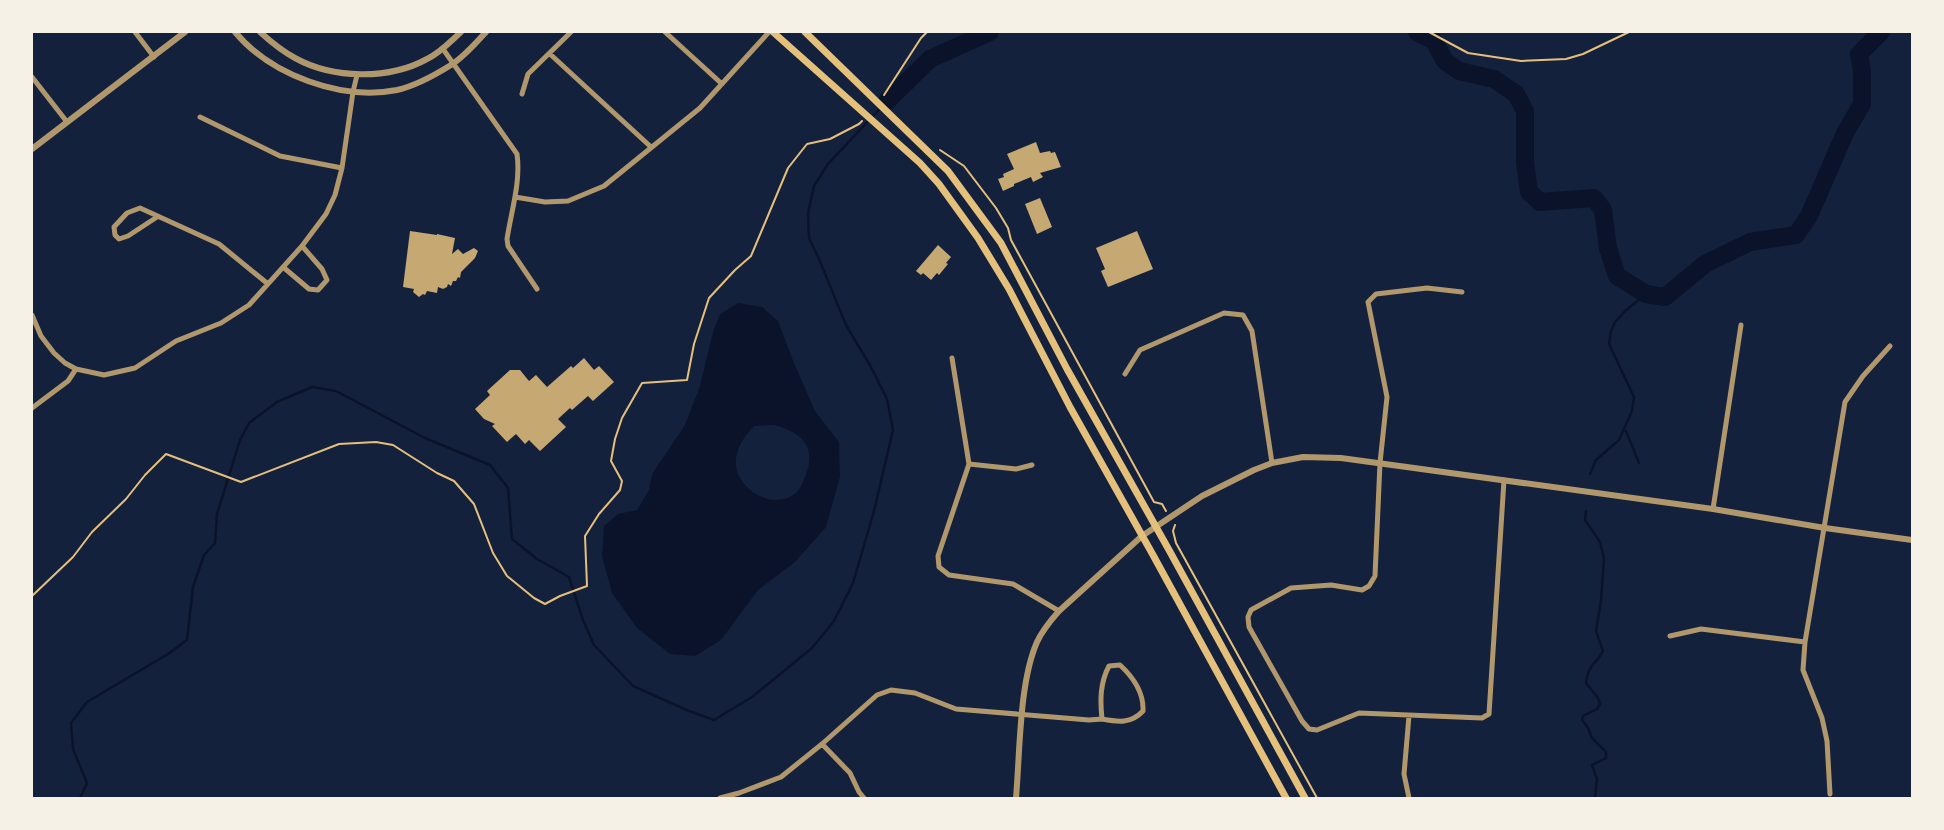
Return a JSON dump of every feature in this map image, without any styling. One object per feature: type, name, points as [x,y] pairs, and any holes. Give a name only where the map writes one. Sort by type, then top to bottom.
[{"type":"main road","points":[[771,32],[930,173],[978,238],[1009,289],[1070,407],[1286,799]]},
{"type":"main road","points":[[806,32],[950,174],[1001,243],[1067,369],[1305,799]]},
{"type":"street","points":[[135,32],[154,57]]},
{"type":"street","points":[[32,149],[185,32]]},
{"type":"street","points":[[235,32],[265,59],[301,79],[353,92],[396,90],[418,83],[453,64],[486,32]]},
{"type":"street","points":[[260,32],[296,59],[328,70],[357,75],[371,75],[427,60],[461,32]]},
{"type":"street","points":[[522,94],[528,74],[571,32]]},
{"type":"street","points":[[665,32],[722,84]]},
{"type":"street","points":[[515,197],[545,202],[568,201],[604,186],[700,107],[771,32]]},
{"type":"street","points":[[443,49],[517,154],[515,197],[508,246],[537,289]]},
{"type":"street","points":[[550,54],[651,147]]},
{"type":"street","points":[[32,315],[41,336],[54,354],[76,369],[104,375],[135,368],[176,341],[221,323],[249,305],[302,246],[326,214],[335,195],[357,75]]},
{"type":"street","points":[[32,77],[66,122]]},
{"type":"street","points":[[200,117],[280,156],[342,168]]},
{"type":"street","points":[[157,217],[128,236],[120,239],[115,235],[114,227],[127,214],[140,208],[219,244],[268,284]]},
{"type":"street","points":[[283,267],[309,289],[318,290],[327,280],[322,269],[302,246]]},
{"type":"street","points":[[1462,292],[1427,288],[1376,295],[1368,302],[1387,397],[1380,464],[1375,576],[1369,586],[1362,590],[1331,585],[1291,588],[1251,610],[1248,617],[1249,627],[1309,729],[1317,730],[1359,713],[1482,718],[1489,713],[1504,480]]},
{"type":"street","points":[[1125,374],[1140,351],[1224,313],[1243,315],[1252,331],[1272,463]]},
{"type":"street","points":[[1713,509],[1741,325]]},
{"type":"street","points":[[1830,794],[1822,718],[1803,670],[1805,642],[1845,402],[1863,376],[1890,346]]},
{"type":"street","points":[[952,358],[969,464],[938,556],[939,567],[950,575],[1013,584],[1059,611]]},
{"type":"street","points":[[32,408],[68,381],[76,369]]},
{"type":"street","points":[[1016,799],[1022,714],[1029,665],[1038,641],[1059,611],[1155,527],[1202,496],[1272,463],[1303,457],[1341,458],[1713,509],[1913,540]]},
{"type":"street","points":[[969,464],[1016,469],[1032,465]]},
{"type":"street","points":[[1670,636],[1701,629],[1805,642]]},
{"type":"street","points":[[720,799],[741,796],[781,776],[877,695],[891,690],[915,693],[956,709],[1121,722],[1137,718],[1143,711],[1143,700],[1132,676],[1120,665],[1109,666],[1104,676],[1100,700],[1101,719]]},
{"type":"street","points":[[1409,716],[1404,774],[1409,799]]},
{"type":"street","points":[[822,744],[850,773],[864,799]]},
{"type":"path","points":[[884,96],[927,32]]},
{"type":"path","points":[[1429,32],[1468,53],[1521,61],[1583,54],[1629,32]]},
{"type":"path","points":[[32,596],[73,557],[92,532],[166,454],[241,482],[339,444],[376,442],[393,445],[454,481],[474,504],[493,553],[507,576],[534,598],[545,604],[586,586],[585,536],[599,514],[620,490],[622,481],[611,461],[622,418],[632,399],[642,383],[687,380],[694,344],[709,298],[751,256],[788,168],[807,144],[830,139],[859,124],[865,113]]},
{"type":"path","points":[[934,147],[964,166],[1008,228],[1017,251],[1154,502],[1162,504],[1175,525],[1173,531],[1176,543],[1317,799]]},
{"type":"water","points":[[738,303],[762,307],[778,321],[815,411],[839,442],[840,477],[826,527],[795,562],[758,590],[721,640],[695,656],[670,654],[637,628],[612,593],[602,556],[604,526],[618,514],[637,510],[649,490],[652,474],[685,425],[700,386],[720,314]],"holes":[[[774,425],[792,432],[804,441],[809,455],[809,464],[799,489],[788,498],[780,500],[771,500],[748,488],[742,482],[736,467],[742,442],[754,426]]]},
{"type":"building","points":[[1036,142],[1040,153],[1055,152],[1061,167],[1040,173],[1043,177],[1033,182],[1031,177],[1003,191],[998,179],[1014,169],[1007,154]]},
{"type":"building","points":[[1040,198],[1052,227],[1037,234],[1025,204]]},
{"type":"building","points":[[410,231],[455,238],[452,254],[458,249],[463,254],[474,248],[478,251],[461,272],[460,278],[453,281],[451,286],[448,284],[443,289],[438,287],[437,293],[427,291],[419,297],[413,292],[414,289],[403,287]]},
{"type":"building","points":[[1137,231],[1153,269],[1108,287],[1101,271],[1105,269],[1096,248]]},
{"type":"building","points":[[938,245],[951,257],[939,275],[937,273],[931,280],[916,271]]},
{"type":"building","points":[[584,358],[594,370],[599,366],[614,382],[593,401],[588,396],[558,419],[566,427],[540,451],[529,440],[525,444],[516,434],[507,442],[492,426],[495,424],[484,419],[475,409],[490,395],[487,391],[510,370],[520,370],[529,381],[536,375],[547,387]]},
{"type":"waterway","points":[[887,101],[930,59],[990,32]]},
{"type":"waterway","points":[[1417,32],[1434,41],[1445,61],[1459,71],[1494,79],[1516,94],[1525,111],[1525,162],[1529,192],[1540,202],[1594,198],[1603,210],[1608,248],[1617,276],[1646,294],[1665,297],[1705,264],[1750,242],[1796,235],[1809,216],[1845,133],[1862,104],[1859,54],[1881,32]]},
{"type":"waterway","points":[[80,798],[87,783],[73,749],[71,723],[87,702],[187,640],[193,587],[204,555],[215,543],[217,514],[240,440],[249,423],[277,402],[312,387],[336,391],[425,438],[490,465],[508,488],[512,539],[537,559],[569,577],[594,645],[633,686],[714,720],[752,697],[812,648],[834,621],[853,583],[874,511],[893,430],[887,399],[846,325],[809,238],[808,213],[814,186],[828,164],[887,101]]},
{"type":"waterway","points":[[1590,474],[1596,460],[1619,440],[1632,411],[1634,397],[1609,344],[1611,331],[1625,311],[1646,294]]},
{"type":"waterway","points":[[1626,431],[1639,463]]},
{"type":"waterway","points":[[1586,511],[1585,520],[1600,542],[1604,558],[1596,631],[1603,651],[1591,667],[1586,683],[1600,704],[1597,709],[1583,716],[1582,720],[1592,738],[1606,752],[1606,758],[1592,765],[1597,779],[1595,798]]}]
